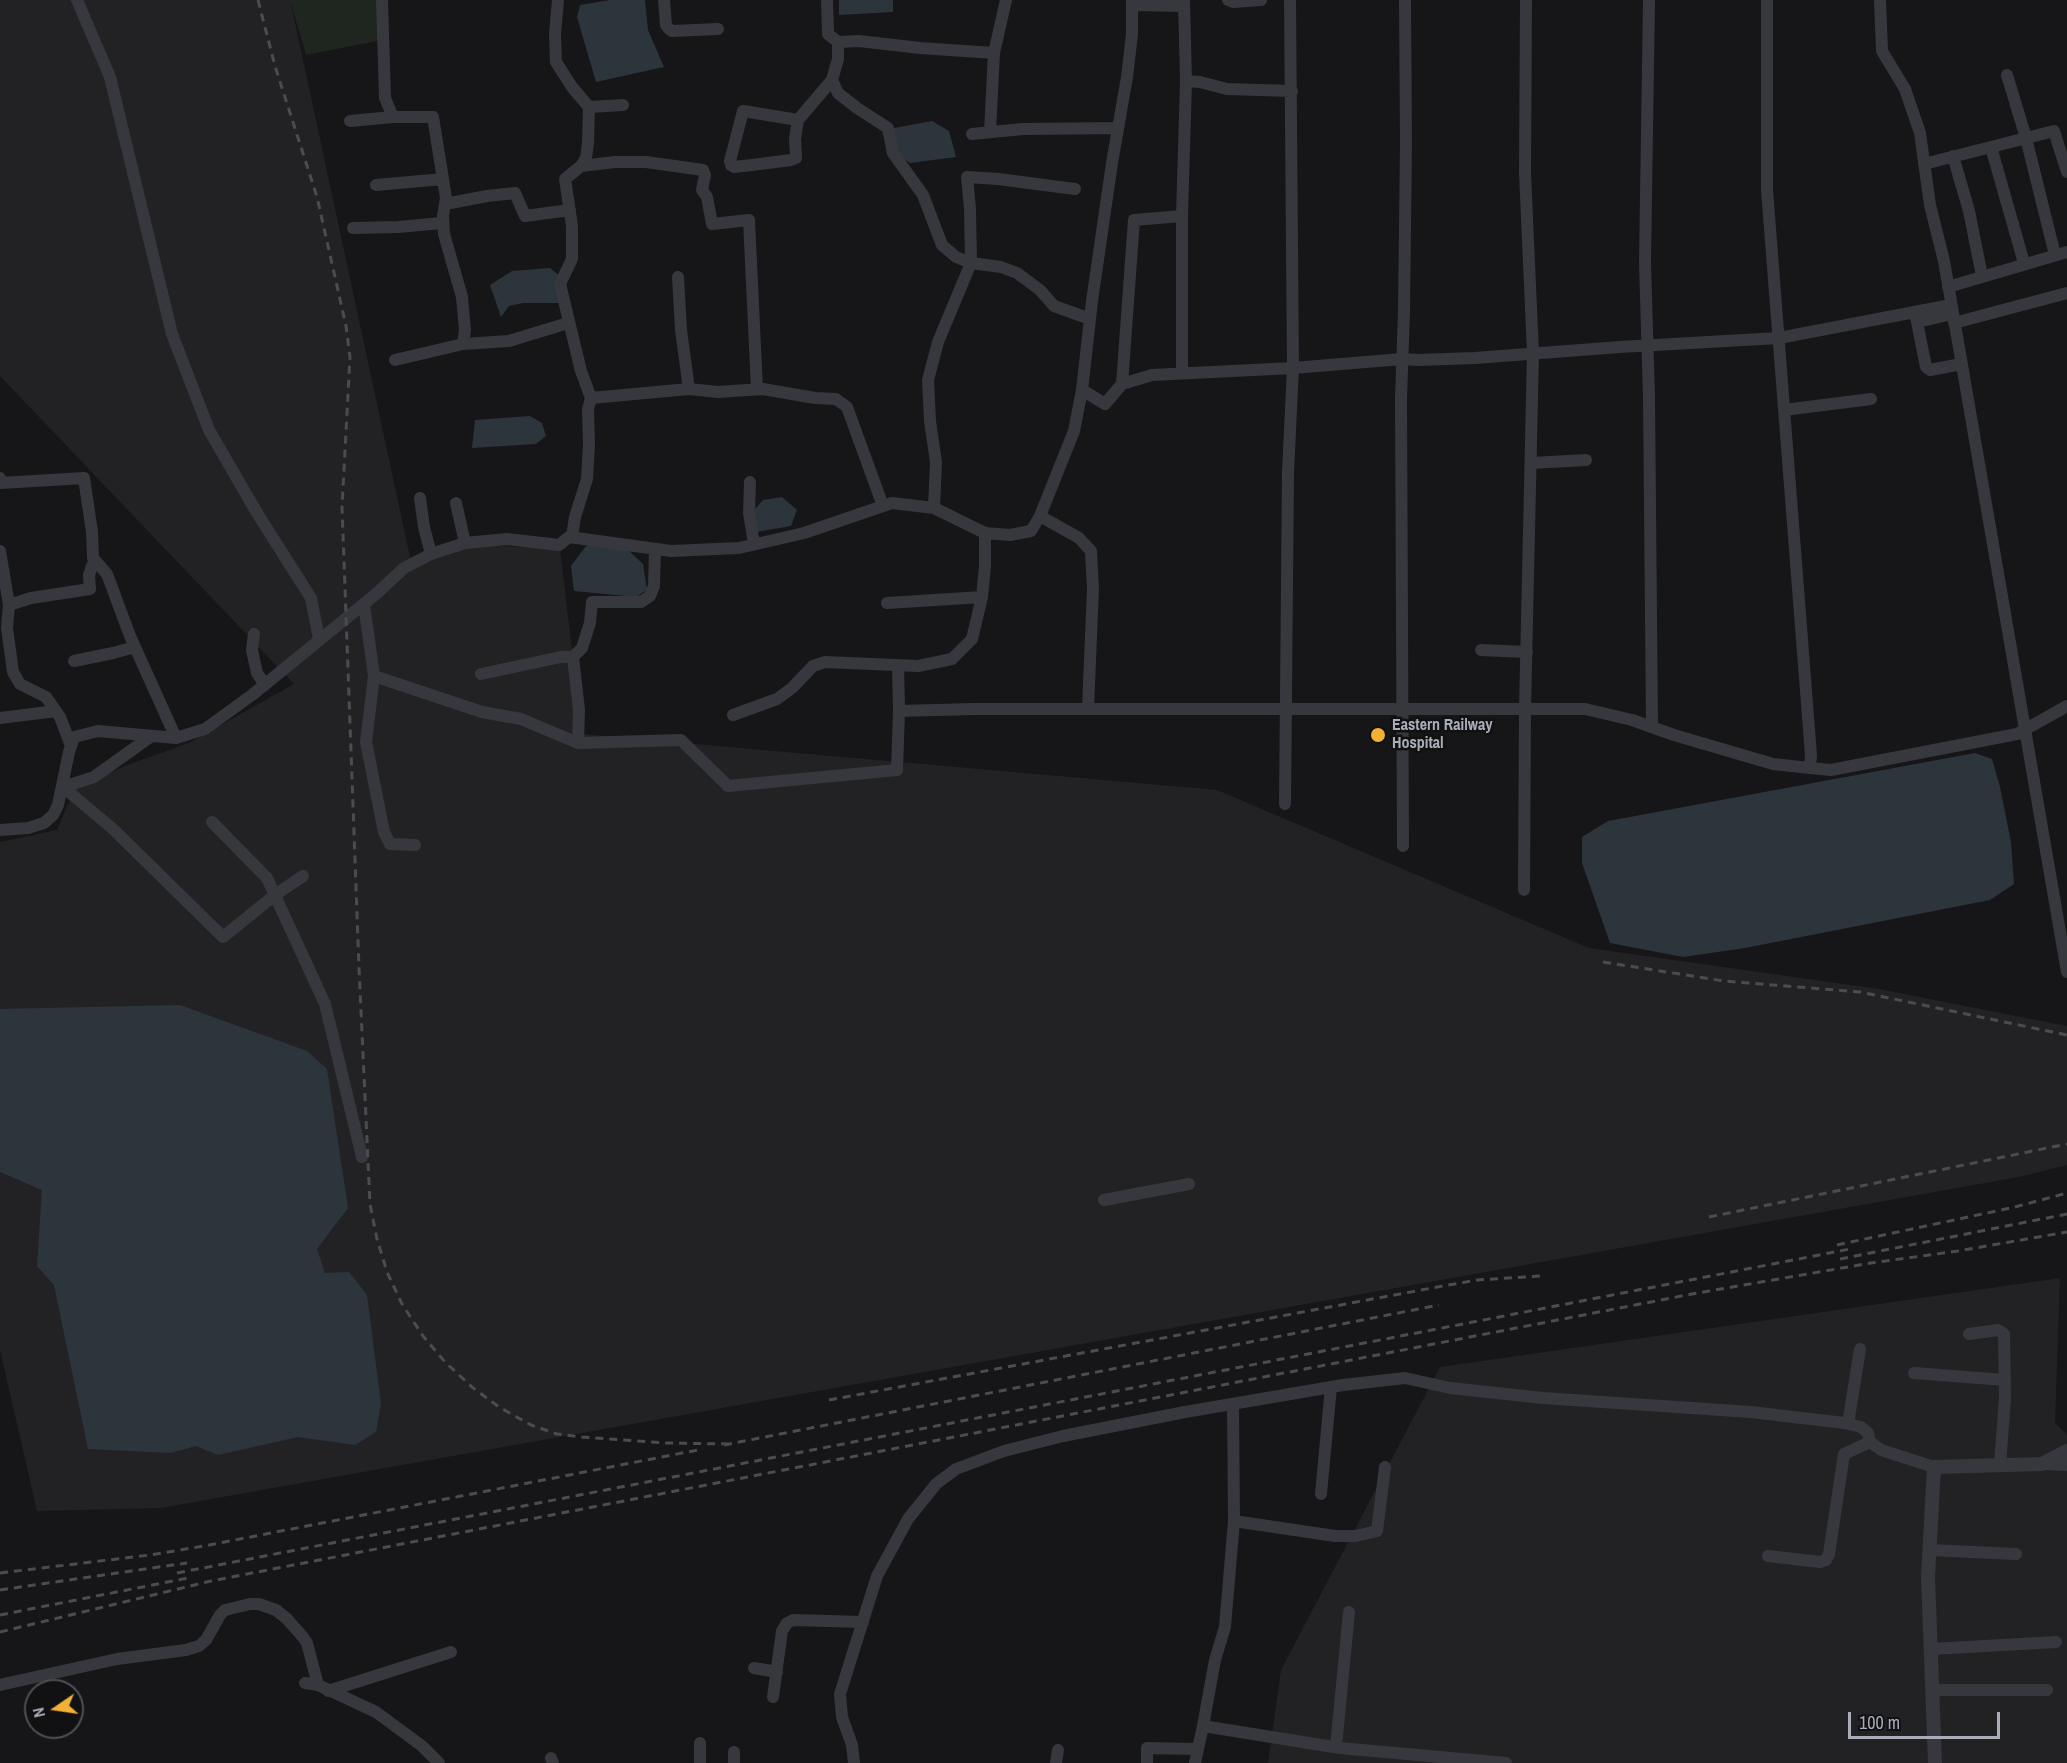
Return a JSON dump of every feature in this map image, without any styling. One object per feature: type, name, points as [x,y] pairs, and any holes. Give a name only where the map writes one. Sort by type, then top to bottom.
[{"type":"street","points":[[77,0],[110,77],[172,334],[209,430],[256,513],[311,598],[319,639]]},
{"type":"street","points":[[382,0],[385,98],[393,117]]},
{"type":"street","points":[[558,0],[555,34],[556,62],[572,87],[589,107],[586,158],[565,179],[572,226],[572,259],[560,284],[581,371],[591,398],[588,409],[590,444],[587,479],[575,517],[572,537]]},
{"type":"street","points":[[664,0],[666,25],[672,31],[718,29]]},
{"type":"street","points":[[827,0],[828,34],[838,42],[859,41],[994,53]]},
{"type":"street","points":[[990,132],[994,53],[1006,0]]},
{"type":"street","points":[[1228,0],[1233,2],[1261,0]]},
{"type":"street","points":[[1285,804],[1288,472],[1293,368],[1290,0]]},
{"type":"street","points":[[1403,846],[1401,399],[1406,143],[1405,0]]},
{"type":"street","points":[[1524,890],[1525,709],[1533,353],[1525,173],[1526,0]]},
{"type":"street","points":[[1649,0],[1645,263],[1649,397],[1652,727]]},
{"type":"street","points":[[1767,0],[1767,190],[1811,754],[1810,768]]},
{"type":"street","points":[[1880,0],[1882,51],[1905,89],[1920,134],[1930,205],[1948,287],[2067,972]]},
{"type":"street","points":[[0,830],[28,828],[44,823],[53,815],[63,787],[74,737],[98,732],[176,738],[205,729],[265,685],[404,568],[431,554],[465,543],[507,539],[559,545],[572,537],[671,551],[728,549],[804,534],[892,503],[934,508],[985,533],[1010,535],[1031,531],[1040,516],[1074,431],[1082,390],[1090,319],[1131,45],[1132,3],[1184,3],[1186,81],[1182,216],[1182,373]]},
{"type":"street","points":[[798,120],[743,111],[730,161],[731,165],[796,158],[795,139],[798,120],[832,80],[838,59],[838,42]]},
{"type":"street","points":[[1948,287],[2061,253],[2007,75]]},
{"type":"street","points":[[832,80],[838,93],[888,128],[893,153],[923,195],[942,245],[956,257],[970,263],[1001,267],[1017,273],[1040,290],[1054,306],[1090,319]]},
{"type":"street","points":[[1186,81],[1227,89],[1292,91]]},
{"type":"street","points":[[589,107],[623,105]]},
{"type":"street","points":[[350,121],[393,117],[433,117],[446,198],[442,223],[462,297],[465,330],[463,344]]},
{"type":"street","points":[[972,134],[1023,129],[1118,128]]},
{"type":"street","points":[[1924,164],[2054,131],[2067,172]]},
{"type":"street","points":[[1990,147],[2024,263]]},
{"type":"street","points":[[1953,156],[1969,211],[1982,276]]},
{"type":"street","points":[[580,166],[615,162],[646,162],[702,170],[705,175],[702,190],[707,197],[712,224],[749,220],[757,389]]},
{"type":"street","points":[[934,508],[936,462],[930,421],[928,380],[938,342],[970,263],[967,177],[1075,189]]},
{"type":"street","points":[[376,185],[443,179]]},
{"type":"street","points":[[445,204],[515,193],[525,216],[570,210]]},
{"type":"street","points":[[1122,384],[1134,220],[1182,216]]},
{"type":"street","points":[[353,228],[442,223]]},
{"type":"street","points":[[678,277],[681,330],[689,389]]},
{"type":"street","points":[[1082,390],[1105,404],[1122,384],[1152,375],[1779,338],[1916,317],[1952,314],[2067,293]]},
{"type":"street","points":[[1916,317],[1926,367],[1930,370],[1961,364]]},
{"type":"street","points":[[395,360],[463,344],[508,341],[568,323]]},
{"type":"street","points":[[591,398],[689,389],[718,392],[757,389],[836,399],[847,407],[883,506]]},
{"type":"street","points":[[1784,410],[1871,399]]},
{"type":"street","points":[[1531,463],[1586,460]]},
{"type":"street","points":[[0,478],[1,483],[84,478],[92,532],[93,558],[107,574],[135,647],[176,738]]},
{"type":"street","points":[[750,482],[749,513],[754,544]]},
{"type":"street","points":[[420,498],[431,554]]},
{"type":"street","points":[[456,503],[465,543]]},
{"type":"street","points":[[1040,516],[1079,538],[1090,551],[1093,589],[1088,708]]},
{"type":"street","points":[[733,715],[777,699],[792,688],[813,666],[825,662],[918,666],[952,659],[972,639],[982,597],[985,533]]},
{"type":"street","points":[[481,674],[561,657],[573,657],[582,648],[590,623],[592,602],[640,602],[650,596],[654,586],[655,549]]},
{"type":"street","points":[[0,551],[9,605],[7,628],[13,672],[21,684],[46,697],[60,717],[71,746]]},
{"type":"street","points":[[9,605],[31,598],[90,589],[89,574],[92,566],[99,565]]},
{"type":"street","points":[[887,603],[982,597]]},
{"type":"street","points":[[364,604],[374,676],[366,742],[384,832],[390,844],[415,845]]},
{"type":"street","points":[[254,634],[252,650],[256,673],[265,685]]},
{"type":"street","points":[[74,661],[135,647]]},
{"type":"street","points":[[1481,650],[1527,651]]},
{"type":"street","points":[[573,657],[579,710],[578,743]]},
{"type":"street","points":[[374,676],[482,712],[521,719],[578,743],[681,740],[728,786],[738,786],[897,770],[898,665]]},
{"type":"street","points":[[899,711],[1088,708],[1168,710],[1585,708],[1632,720],[1773,764],[1831,770],[2017,734],[2067,706]]},
{"type":"street","points":[[0,718],[56,711]]},
{"type":"street","points":[[63,787],[94,777],[150,737]]},
{"type":"street","points":[[63,787],[113,829],[224,937],[275,895],[303,876]]},
{"type":"street","points":[[212,822],[267,878],[325,1004],[362,1156]]},
{"type":"street","points":[[1104,1200],[1189,1184]]},
{"type":"street","points":[[1969,1334],[1998,1330],[2003,1332],[2005,1380],[2000,1465]]},
{"type":"street","points":[[1848,1424],[1860,1349]]},
{"type":"street","points":[[1914,1373],[2005,1380]]},
{"type":"street","points":[[854,1763],[852,1745],[842,1717],[840,1695],[878,1576],[908,1519],[936,1484],[956,1469],[1004,1451],[1063,1436],[1331,1387],[1405,1378],[1450,1388],[1520,1396],[1751,1412],[1848,1424],[1861,1427],[1868,1432],[1870,1442],[1881,1450],[1934,1467],[2067,1465]]},
{"type":"street","points":[[1321,1494],[1331,1387]]},
{"type":"street","points":[[1196,1763],[1215,1660],[1225,1627],[1234,1521],[1233,1405]]},
{"type":"street","points":[[1768,1556],[1820,1562],[1826,1560],[1829,1554],[1844,1454],[1870,1442]]},
{"type":"street","points":[[2042,1464],[2067,1450]]},
{"type":"street","points":[[1234,1521],[1335,1536],[1356,1536],[1377,1531],[1385,1467]]},
{"type":"street","points":[[1934,1467],[1928,1577],[1935,1763]]},
{"type":"street","points":[[1929,1550],[2016,1554]]},
{"type":"street","points":[[0,1685],[117,1659],[186,1650],[199,1646],[207,1640],[225,1610],[259,1604],[276,1610],[287,1618],[303,1637],[307,1643],[317,1686]]},
{"type":"street","points":[[1336,1747],[1349,1612]]},
{"type":"street","points":[[773,1697],[782,1630],[787,1623],[794,1620],[863,1622]]},
{"type":"street","points":[[1930,1649],[2056,1642]]},
{"type":"street","points":[[317,1686],[451,1652]]},
{"type":"street","points":[[754,1668],[777,1672]]},
{"type":"street","points":[[317,1686],[376,1712],[422,1746],[439,1763]]},
{"type":"street","points":[[1932,1690],[2047,1690]]},
{"type":"street","points":[[1203,1725],[1422,1759],[1506,1763]]},
{"type":"street","points":[[700,1743],[700,1763]]},
{"type":"street","points":[[1147,1763],[1147,1748],[1198,1749]]},
{"type":"street","points":[[1056,1763],[1058,1750]]},
{"type":"shaded area","points":[[0,0],[312,0],[291,4],[410,557],[483,545],[560,549],[582,734],[1217,790],[1589,948],[1879,989],[2067,1026],[2067,1165],[2019,1177],[161,1508],[37,1511],[0,1350],[0,842],[57,830],[75,788],[130,764],[189,743],[294,684],[0,376]]},
{"type":"shaded area","points":[[290,0],[382,0],[382,40],[306,55]]},
{"type":"shaded area","points":[[610,0],[645,0],[648,30],[664,67],[596,82],[577,17],[580,5]]},
{"type":"shaded area","points":[[839,0],[893,0],[893,12],[839,15]]},
{"type":"shaded area","points":[[932,121],[949,131],[956,157],[910,163],[894,152],[894,128]]},
{"type":"shaded area","points":[[550,268],[560,276],[562,303],[523,303],[509,306],[501,317],[490,285],[512,271]]},
{"type":"shaded area","points":[[530,416],[542,423],[546,436],[536,444],[472,448],[475,420]]},
{"type":"shaded area","points":[[782,497],[797,510],[791,526],[756,532],[754,510],[763,500]]},
{"type":"shaded area","points":[[586,546],[624,546],[643,564],[647,590],[636,597],[574,591],[571,566]]},
{"type":"shaded area","points":[[1975,753],[1992,759],[2011,842],[2014,884],[1990,900],[1745,948],[1683,957],[1610,943],[1582,863],[1582,837],[1608,821]]},
{"type":"shaded area","points":[[180,1005],[307,1051],[327,1069],[348,1208],[317,1249],[325,1273],[349,1272],[367,1295],[381,1404],[376,1432],[355,1445],[298,1437],[218,1455],[196,1446],[171,1453],[88,1449],[54,1285],[37,1266],[42,1190],[0,1172],[0,1009]]},
{"type":"shaded area","points":[[2060,1278],[2055,1423],[2067,1435],[2067,1763],[1268,1763],[1281,1670],[1440,1367]]},
{"type":"railway","points":[[258,0],[275,66],[317,197],[346,326],[350,357],[342,507],[359,968],[370,1204],[387,1272],[402,1304],[423,1336],[445,1362],[472,1387],[499,1407],[531,1425],[557,1434],[582,1437],[666,1443],[730,1444]]},
{"type":"railway","points":[[1603,962],[1724,981],[1860,992],[2067,1035]]},
{"type":"railway","points":[[1709,1217],[2067,1144]]},
{"type":"railway","points":[[1837,1245],[2015,1207],[2067,1193]]},
{"type":"railway","points":[[1840,1259],[2067,1214]]},
{"type":"railway","points":[[0,1632],[211,1581],[1692,1294],[2067,1232]]},
{"type":"railway","points":[[177,1573],[1850,1249]]},
{"type":"railway","points":[[829,1400],[1477,1280],[1541,1276]]},
{"type":"railway","points":[[724,1445],[1439,1305]]},
{"type":"railway","points":[[0,1573],[150,1555],[204,1546],[703,1449]]},
{"type":"railway","points":[[0,1590],[187,1563]]},
{"type":"railway","points":[[0,1615],[188,1578]]},
{"type":"place","name":"Eastern Railway Hospital","points":[[1378,735]]}]
